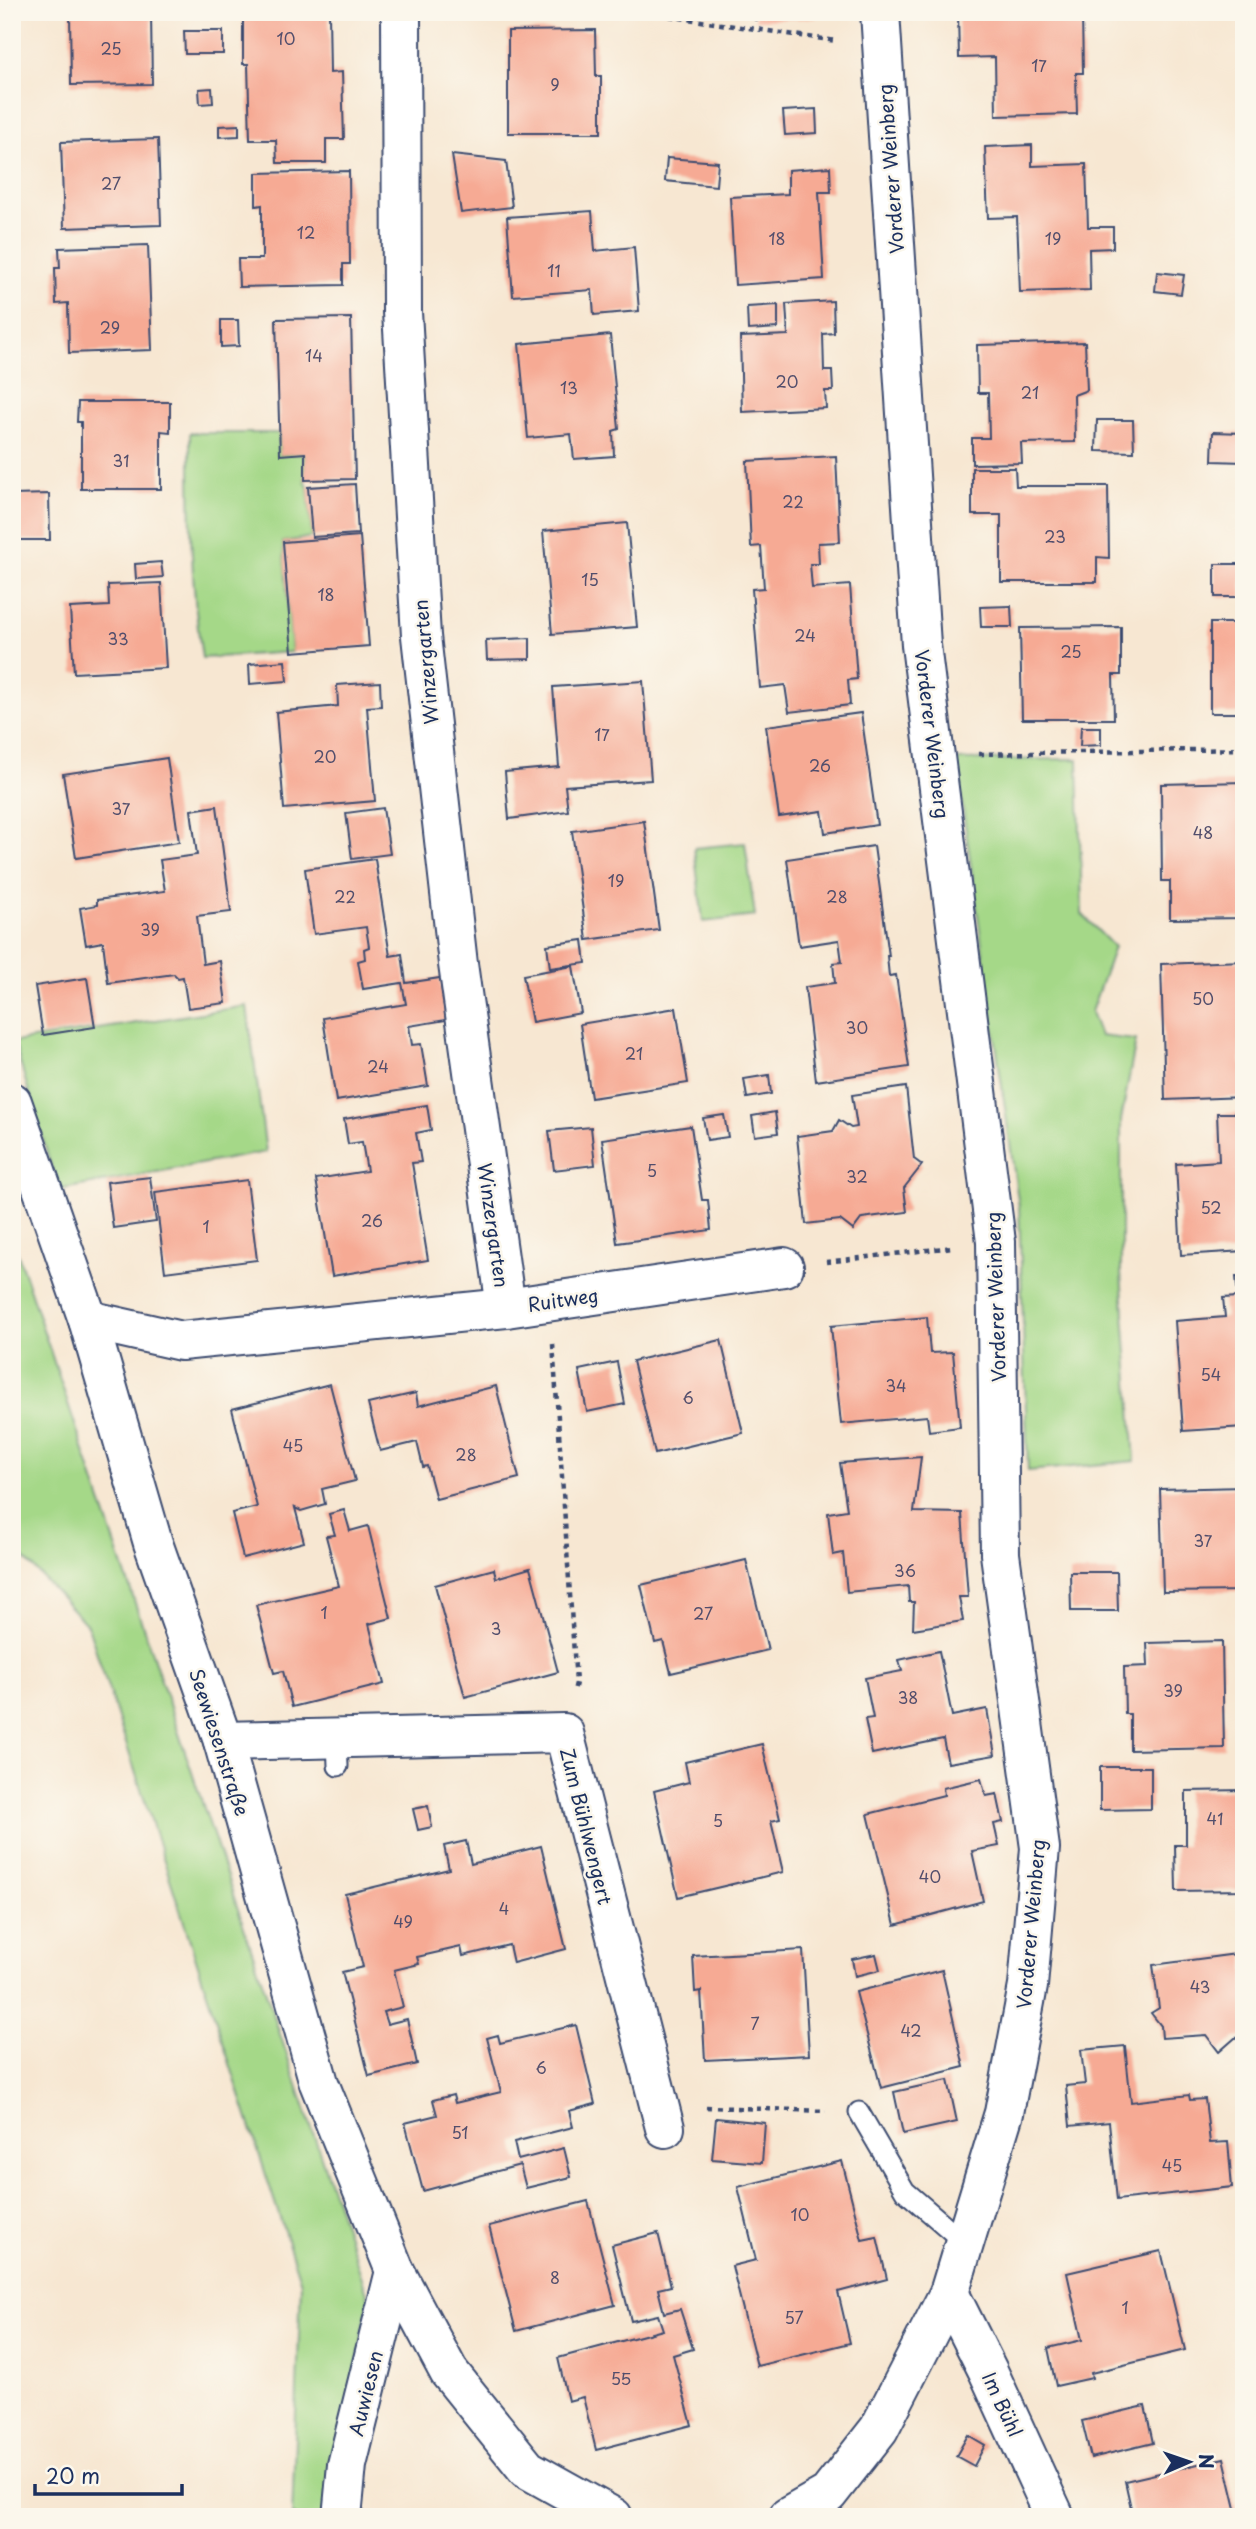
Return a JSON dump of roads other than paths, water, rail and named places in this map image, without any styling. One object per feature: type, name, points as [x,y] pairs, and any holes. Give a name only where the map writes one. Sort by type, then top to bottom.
[{"type":"street","name":"Winzergarten","points":[[401,12],[402,312],[421,636],[458,964],[506,1308]]},
{"type":"street","name":"Vorderer Weinberg","points":[[788,2517],[828,2494],[879,2430],[905,2404],[949,2292],[1004,2113],[1028,1986],[1040,1848],[1000,1554],[996,1242],[920,645],[881,30]]},
{"type":"street","name":"Seewiesenstraße","points":[[12,1102],[89,1320],[119,1462],[153,1543],[223,1741],[319,2084],[395,2271],[449,2372],[527,2469],[613,2517]]},
{"type":"street","name":"Ruitweg","points":[[89,1320],[181,1341],[506,1308],[784,1267]]},
{"type":"street","name":"Zum Bühlwengert","points":[[223,1741],[337,1752],[564,1733],[665,2128]]},
{"type":"street","name":"Auwiesen","points":[[342,2517],[358,2374],[395,2271]]},
{"type":"street","name":"Im Bühl","points":[[949,2292],[1055,2517]]},
{"type":"lane","points":[[859,2112],[905,2191],[964,2242]]}]
